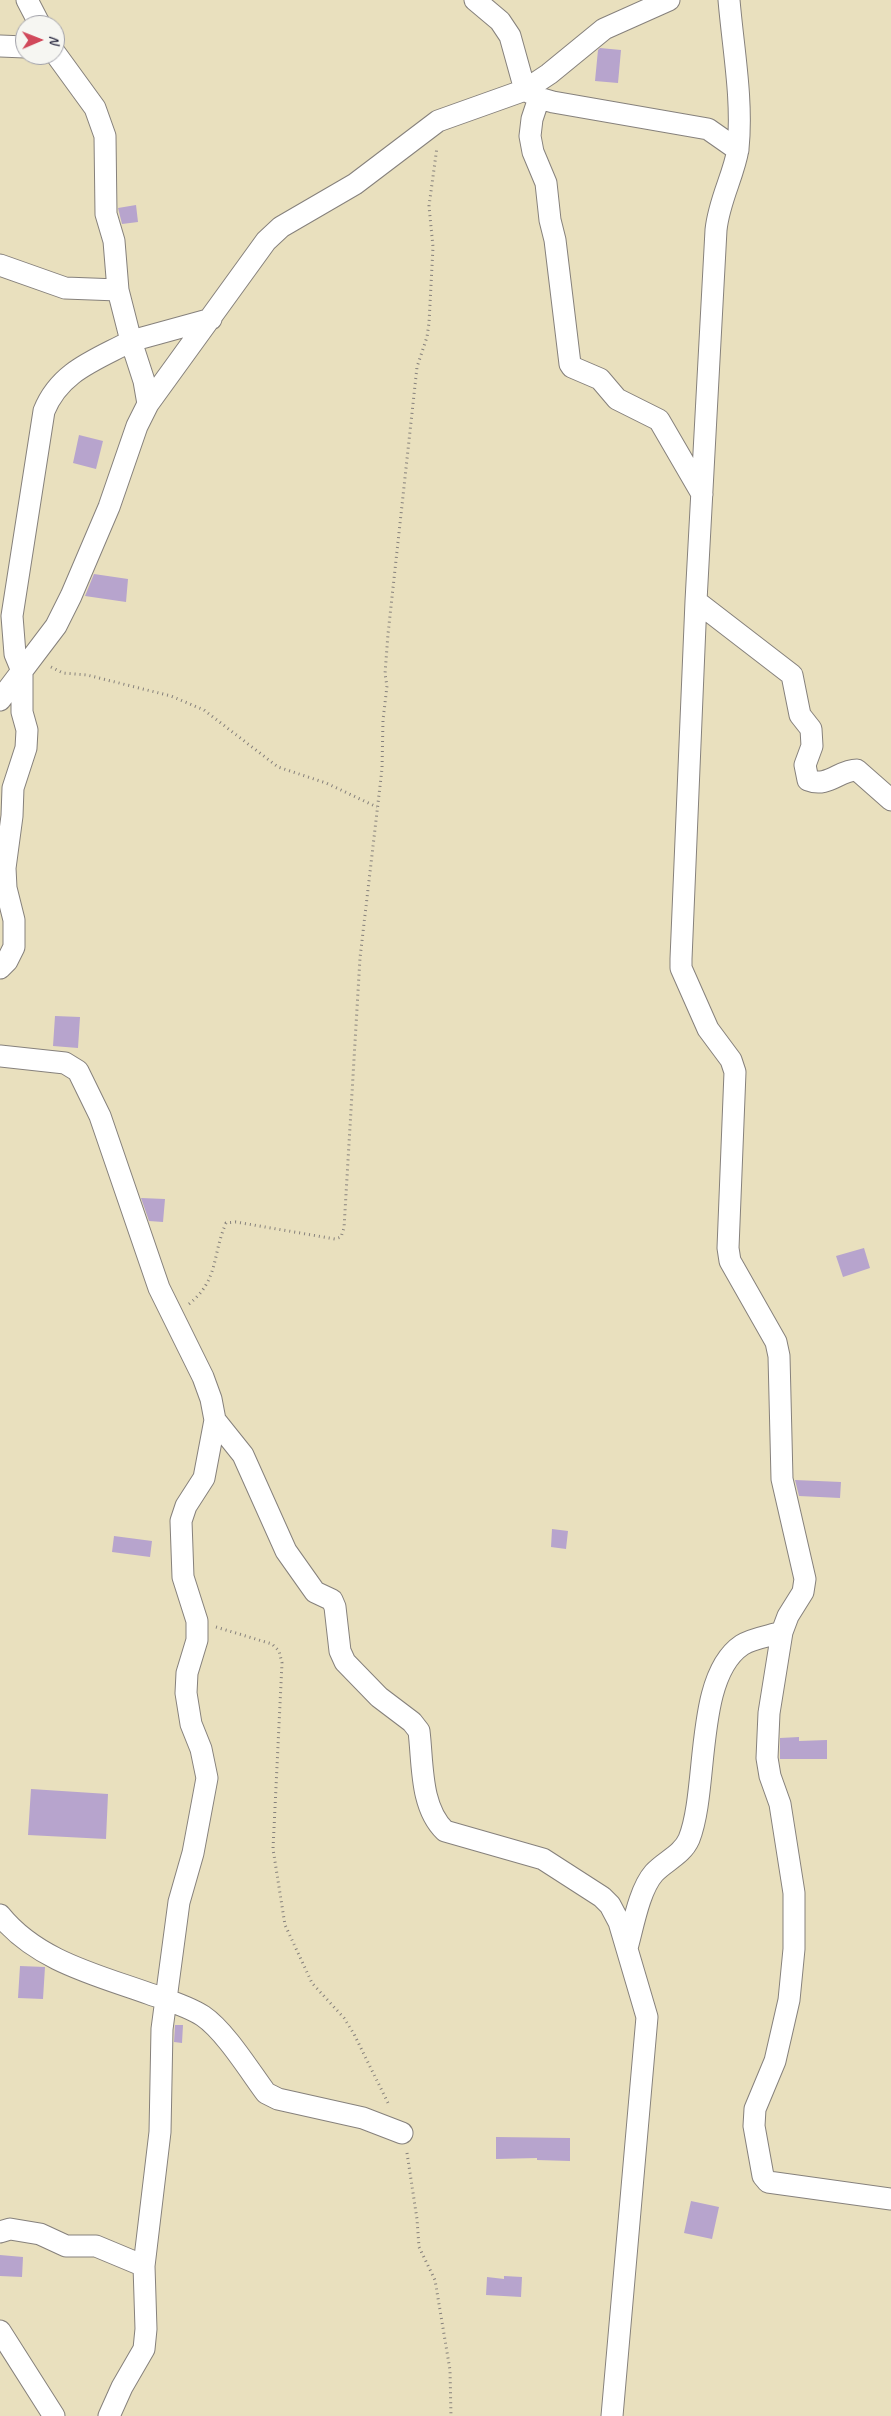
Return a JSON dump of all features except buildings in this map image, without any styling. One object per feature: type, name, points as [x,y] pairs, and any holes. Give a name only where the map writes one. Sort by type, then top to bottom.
[{"type":"street","points":[[27,0],[35,15]]},
{"type":"street","points":[[475,0],[500,21],[510,36],[532,94],[530,136],[533,152],[549,195],[550,220],[555,240],[570,364],[572,367],[600,379],[617,399],[659,420],[702,494]]},
{"type":"street","points":[[532,94],[549,74],[604,29],[669,0]]},
{"type":"street","points":[[729,0],[738,109],[738,150],[718,214],[696,601],[681,958],[682,968],[708,1029],[730,1060],[735,1072],[729,1254],[730,1261],[776,1342],[779,1356],[782,1479],[805,1579],[803,1592],[788,1616],[782,1632],[770,1713],[767,1758],[770,1776],[780,1804],[794,1893],[794,1948],[789,2000],[775,2061],[755,2110],[754,2126],[763,2176],[768,2182],[891,2199]]},
{"type":"street","points":[[0,46],[15,47]]},
{"type":"street","points":[[64,65],[95,108],[106,136],[106,214],[114,240],[118,290],[131,341],[144,381],[148,404]]},
{"type":"street","points":[[0,700],[39,651],[56,626],[71,596],[109,507],[137,426],[148,404],[266,242],[281,227],[355,184],[438,121],[532,94],[708,129],[738,150]]},
{"type":"street","points":[[708,129],[738,109]]},
{"type":"street","points":[[0,265],[65,288],[118,290]]},
{"type":"street","points":[[0,968],[14,947],[14,920],[6,888],[5,868],[12,816],[13,788],[26,748],[26,730],[22,712],[22,671],[15,654],[12,616],[44,411],[51,395],[73,372],[131,341],[211,319]]},
{"type":"street","points":[[696,601],[792,675],[800,715],[811,729],[812,746],[805,765],[808,780],[821,782],[839,777],[849,770],[857,770],[891,800]]},
{"type":"street","points":[[0,1056],[65,1062],[78,1071],[100,1116],[159,1288],[203,1377],[211,1399],[214,1420],[204,1478],[186,1506],[182,1522],[183,1577],[197,1621],[197,1640],[187,1673],[186,1693],[191,1724],[201,1750],[207,1778],[193,1853],[179,1902],[162,2029],[160,2132],[144,2266],[146,2328],[144,2349],[122,2386],[110,2416]]},
{"type":"street","points":[[214,1420],[243,1455],[286,1551],[315,1592],[332,1600],[335,1607],[340,1651],[345,1662],[379,1697],[412,1722],[419,1731],[428,1808],[435,1821],[445,1831],[543,1859],[602,1897],[610,1905],[619,1922],[647,2017],[612,2416]]},
{"type":"street","points":[[627,1948],[645,1889],[654,1873],[680,1852],[689,1839],[697,1800],[705,1732],[718,1677],[729,1658],[743,1644],[782,1632]]},
{"type":"street","points":[[0,1915],[13,1931],[34,1948],[73,1967],[167,2000],[202,2015],[214,2026],[266,2092],[272,2096],[278,2099],[363,2118],[402,2133]]},
{"type":"street","points":[[0,2232],[10,2230],[40,2234],[66,2246],[96,2246],[144,2266]]},
{"type":"street","points":[[0,2331],[54,2416]]},
{"type":"path","points":[[174,1317],[201,1295],[210,1282],[226,1223],[236,1222],[335,1239],[341,1237],[344,1228],[360,958],[382,769],[383,720],[387,686],[385,674],[417,367],[427,338],[429,323],[433,247],[429,206],[436,165],[438,121]]},
{"type":"path","points":[[39,651],[52,668],[63,673],[87,675],[144,688],[171,696],[204,710],[278,767],[326,783],[378,808]]},
{"type":"path","points":[[197,1621],[272,1644],[279,1651],[282,1663],[273,1849],[285,1925],[312,1983],[344,2018],[354,2034],[402,2133],[409,2158],[419,2247],[435,2280],[450,2370],[451,2416]]}]
